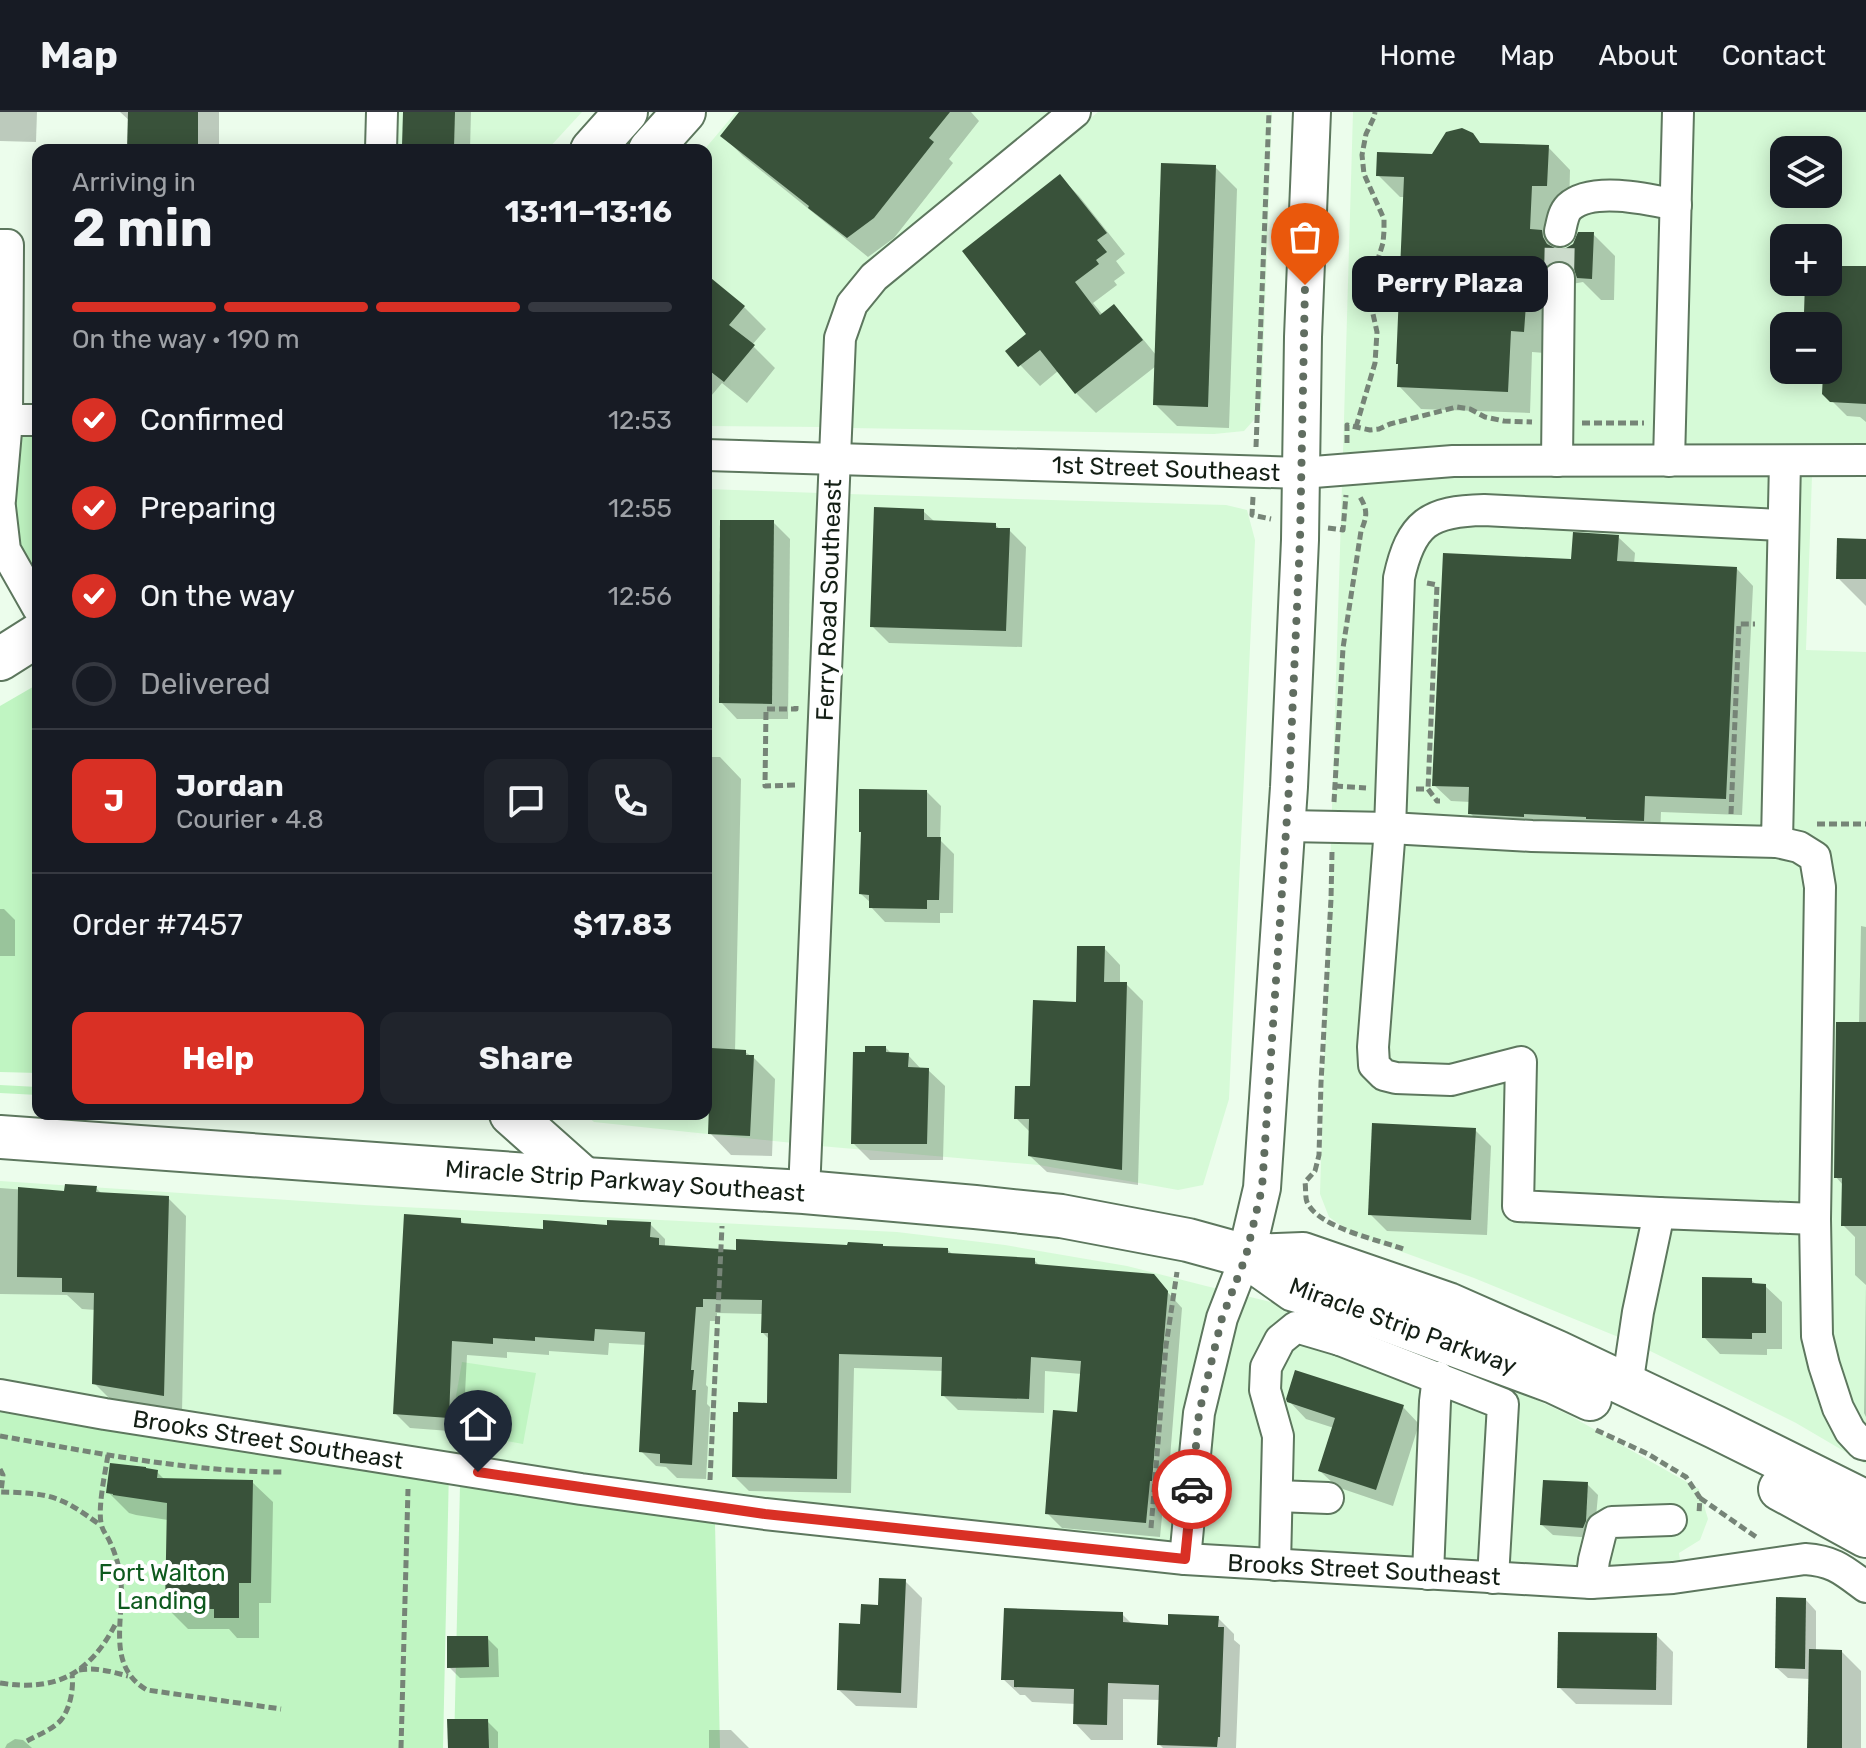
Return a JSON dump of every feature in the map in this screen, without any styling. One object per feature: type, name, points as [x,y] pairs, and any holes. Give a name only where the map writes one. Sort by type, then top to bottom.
[{"type":"highway","points":[[597,144],[626,112]]},
{"type":"highway","points":[[655,144],[684,112]]},
{"type":"highway","points":[[0,659],[32,639]]},
{"type":"highway","points":[[518,1120],[584,1179]]},
{"type":"highway","name":"Miracle Strip Parkway Southeast","points":[[0,1137],[804,1192],[1061,1216],[1186,1239],[1246,1256]]},
{"type":"highway","name":"Miracle Strip Parkway","points":[[1246,1256],[1303,1254],[1448,1304],[1741,1439],[1866,1502]]},
{"type":"highway","name":"Miracle Strip Parkway","points":[[1246,1256],[1347,1324],[1554,1382],[1716,1456],[1866,1536]]},
{"type":"main road","points":[[1246,1256],[1262,1188],[1287,826],[1300,556],[1303,337],[1312,112]]},
{"type":"street","points":[[381,144],[382,112]]},
{"type":"street","name":"Ferry Road Southeast","points":[[804,1192],[840,338],[852,304],[874,277],[1075,112]]},
{"type":"street","points":[[1669,461],[1678,112]]},
{"type":"street","points":[[1560,231],[1566,209],[1579,200],[1601,196],[1626,197],[1676,205]]},
{"type":"street","points":[[0,245],[8,245],[0,500]]},
{"type":"street","points":[[1557,461],[1559,278]]},
{"type":"street","points":[[4,420],[32,420]]},
{"type":"street","name":"1st Street Southeast","points":[[712,455],[1301,473],[1352,484],[1453,461],[1866,460]]},
{"type":"street","points":[[1777,842],[1785,461]]},
{"type":"street","points":[[0,507],[3,545],[32,597]]},
{"type":"street","points":[[1782,525],[1463,510],[1443,514],[1424,523],[1412,538],[1404,554],[1399,578],[1390,828],[1373,1047],[1374,1065],[1384,1075],[1396,1078],[1451,1080],[1521,1062],[1518,1206],[1815,1219]]},
{"type":"street","points":[[1287,826],[1777,842],[1799,847],[1815,857],[1820,887],[1815,1219],[1817,1336],[1838,1408],[1850,1431],[1866,1445]]},
{"type":"street","points":[[1627,1386],[1638,1312],[1659,1213]]},
{"type":"street","points":[[1186,1546],[1199,1413],[1222,1318],[1246,1256]]},
{"type":"street","points":[[1275,1565],[1278,1436],[1265,1390],[1266,1367],[1280,1340],[1296,1327],[1347,1324],[1438,1377],[1503,1404],[1493,1578]]},
{"type":"street","points":[[1428,1574],[1438,1377]]},
{"type":"street","name":"Brooks Street Southeast","points":[[0,1395],[287,1443],[734,1510],[1186,1546],[1275,1565],[1591,1583],[1673,1578],[1805,1559],[1824,1560],[1866,1587]]},
{"type":"street","points":[[1277,1496],[1328,1498]]},
{"type":"street","points":[[1591,1583],[1602,1528],[1612,1522],[1684,1522]]},
{"type":"path","points":[[1356,427],[1375,363],[1374,272],[1384,231],[1384,219],[1364,174],[1362,155],[1375,112]]},
{"type":"path","points":[[1410,1252],[1330,1223],[1307,1202],[1305,1182],[1315,1171],[1319,1155],[1332,826],[1343,648],[1361,531],[1367,517],[1366,506],[1352,484],[1347,425],[1379,429],[1457,407],[1504,421],[1670,424]]},
{"type":"path","points":[[1399,578],[1437,585],[1428,789]]},
{"type":"path","points":[[1730,815],[1739,624],[1781,625]]},
{"type":"path","points":[[795,785],[765,786],[766,709],[796,709],[796,693]]},
{"type":"path","points":[[710,1480],[722,1226]]},
{"type":"path","points":[[1186,1239],[1174,1282],[1166,1346],[1150,1531],[1186,1546]]},
{"type":"path","points":[[1596,1430],[1648,1454],[1686,1477],[1700,1498],[1684,1522]]},
{"type":"path","points":[[0,1436],[108,1455],[236,1472],[288,1472]]},
{"type":"path","points":[[108,1455],[100,1515],[121,1581],[118,1635],[127,1672],[136,1684],[147,1690],[281,1709]]},
{"type":"path","points":[[0,1469],[3,1475],[1,1495],[44,1494],[77,1508],[101,1526]]},
{"type":"path","points":[[401,1748],[406,1485]]},
{"type":"path","points":[[0,1683],[40,1685],[72,1675],[103,1644],[119,1618]]},
{"type":"path","points":[[78,1670],[102,1669],[130,1676]]},
{"type":"path","points":[[27,1741],[63,1718],[72,1691],[72,1675]]},
{"type":"shaded area","points":[[396,112],[582,112],[553,144],[395,144]]},
{"type":"shaded area","points":[[736,112],[1051,112],[867,264],[823,427],[712,426],[712,144],[709,144]]},
{"type":"shaded area","points":[[1098,112],[1272,112],[1261,412],[1244,431],[1214,434],[850,428],[853,341],[864,312],[883,289]]},
{"type":"shaded area","points":[[1353,112],[1664,112],[1656,445],[1453,445],[1343,454]]},
{"type":"shaded area","points":[[1692,112],[1866,112],[1866,445],[1683,445]]},
{"type":"shaded area","points":[[1812,476],[1806,650],[1866,652],[1866,1464],[1796,1423],[1638,1345],[1474,1278],[1353,1234],[1329,1217],[1320,1194],[1342,485],[1453,477]]},
{"type":"shaded area","points":[[712,489],[820,493],[793,1143],[592,1120],[712,1120]]},
{"type":"shaded area","points":[[848,494],[1226,505],[1247,510],[1255,540],[1229,1099],[1203,1185],[1178,1190],[1039,1165],[820,1146]]},
{"type":"shaded area","points":[[0,1181],[364,1205],[897,1232],[1005,1245],[1127,1266],[1218,1289],[1173,1542],[766,1498],[569,1471],[0,1379]]},
{"type":"shaded area","points":[[1246,1296],[1463,1366],[1569,1415],[1699,1489],[1708,1519],[1700,1540],[1679,1553],[1680,1560],[1586,1567],[1201,1544],[1212,1416],[1235,1323]]},
{"type":"green space","points":[[32,429],[32,565],[18,542],[14,524],[14,487],[21,432]]},
{"type":"green space","points":[[32,687],[32,1073],[0,1072],[0,706]]},
{"type":"green space","points":[[0,1085],[32,1087],[32,1095],[0,1093]]},
{"type":"green space","points":[[462,1362],[536,1373],[523,1444],[450,1431]]},
{"type":"green space","name":"Fort Walton Landing","points":[[0,1395],[449,1468],[443,1748],[0,1748]]},
{"type":"green space","points":[[460,1485],[715,1523],[720,1748],[454,1748]]},
{"type":"building","points":[[128,112],[198,112],[198,144],[127,144]]},
{"type":"building","points":[[403,112],[455,112],[454,144],[402,144]]},
{"type":"building","points":[[739,112],[950,112],[929,138],[934,142],[874,218],[847,238],[720,136]]},
{"type":"building","points":[[1462,128],[1473,133],[1480,143],[1549,145],[1547,186],[1532,186],[1530,229],[1542,230],[1547,244],[1557,249],[1573,244],[1578,232],[1594,232],[1592,279],[1577,278],[1574,269],[1560,260],[1544,268],[1541,277],[1528,276],[1524,332],[1511,331],[1508,392],[1397,387],[1404,177],[1376,176],[1377,152],[1432,154],[1446,132]]},
{"type":"building","points":[[1161,163],[1216,165],[1208,407],[1153,405]]},
{"type":"building","points":[[1060,174],[1107,233],[1097,240],[1107,252],[1096,260],[1099,264],[1075,282],[1100,315],[1114,304],[1143,340],[1075,394],[1040,350],[1018,367],[1005,351],[1026,334],[962,251]]},
{"type":"building","points":[[1842,266],[1866,266],[1866,404],[1830,402],[1822,394],[1822,384],[1842,384],[1842,312],[1804,312],[1805,296],[1842,296]]},
{"type":"building","points":[[712,279],[745,306],[729,325],[755,345],[724,382],[712,373]]},
{"type":"building","points":[[874,507],[924,509],[924,520],[996,523],[996,528],[1010,528],[1006,631],[870,627]]},
{"type":"building","points":[[720,520],[774,520],[772,704],[719,703]]},
{"type":"building","points":[[1573,532],[1619,535],[1617,561],[1737,567],[1726,799],[1645,796],[1644,821],[1524,814],[1524,817],[1468,814],[1469,787],[1432,786],[1443,553],[1571,559]]},
{"type":"building","points":[[1837,538],[1866,539],[1866,579],[1836,579]]},
{"type":"building","points":[[859,789],[927,790],[927,837],[941,837],[939,900],[927,900],[927,909],[869,908],[869,895],[859,894]]},
{"type":"building","points":[[1077,946],[1105,946],[1104,982],[1127,982],[1122,1170],[1028,1156],[1029,1119],[1014,1119],[1015,1086],[1030,1086],[1033,1000],[1076,1002]]},
{"type":"building","points":[[1836,1022],[1866,1022],[1866,1226],[1841,1226],[1842,1178],[1834,1178]]},
{"type":"building","points":[[865,1046],[886,1046],[886,1052],[909,1053],[908,1067],[929,1068],[927,1144],[851,1144],[853,1052],[865,1052]]},
{"type":"building","points":[[712,1048],[746,1050],[746,1055],[754,1055],[750,1136],[708,1134],[708,1120],[712,1120]]},
{"type":"building","points":[[1372,1123],[1476,1128],[1471,1220],[1368,1215]]},
{"type":"building","points":[[65,1184],[97,1186],[96,1192],[169,1196],[164,1396],[92,1384],[94,1293],[62,1292],[62,1278],[17,1277],[18,1187],[64,1191]]},
{"type":"building","points":[[404,1214],[461,1218],[461,1223],[543,1229],[543,1220],[607,1225],[607,1220],[651,1222],[650,1237],[659,1238],[659,1245],[736,1250],[736,1239],[883,1244],[948,1248],[948,1253],[1035,1258],[1035,1264],[1154,1274],[1168,1291],[1146,1523],[1045,1514],[1053,1410],[1077,1412],[1081,1361],[1031,1357],[1029,1399],[941,1396],[942,1357],[839,1354],[837,1479],[732,1477],[733,1412],[738,1412],[738,1402],[767,1403],[768,1333],[761,1333],[762,1300],[703,1299],[703,1307],[696,1307],[691,1370],[694,1370],[692,1390],[696,1390],[692,1465],[660,1463],[660,1454],[639,1452],[645,1332],[595,1329],[594,1341],[535,1337],[535,1341],[493,1338],[493,1344],[452,1341],[449,1418],[393,1414]]},
{"type":"building","points":[[1702,1277],[1752,1278],[1752,1283],[1766,1284],[1766,1333],[1752,1333],[1752,1339],[1702,1338]]},
{"type":"building","points":[[1295,1370],[1404,1405],[1376,1490],[1318,1471],[1335,1418],[1287,1402]]},
{"type":"building","points":[[110,1463],[158,1470],[157,1478],[253,1480],[251,1583],[239,1583],[239,1618],[214,1618],[214,1609],[165,1609],[167,1503],[106,1493]]},
{"type":"building","points":[[1543,1480],[1588,1482],[1583,1528],[1540,1525]]},
{"type":"building","points":[[879,1578],[906,1579],[901,1693],[837,1690],[839,1623],[860,1624],[861,1604],[878,1605]]},
{"type":"building","points":[[1776,1597],[1806,1598],[1805,1669],[1775,1668]]},
{"type":"building","points":[[1004,1608],[1123,1612],[1123,1622],[1168,1625],[1168,1614],[1219,1616],[1218,1627],[1224,1627],[1220,1737],[1217,1747],[1157,1745],[1159,1685],[1108,1683],[1107,1725],[1073,1724],[1074,1689],[1014,1687],[1014,1680],[1001,1680]]},
{"type":"building","points":[[1558,1632],[1657,1633],[1656,1690],[1557,1688]]},
{"type":"building","points":[[447,1636],[488,1636],[489,1667],[447,1668]]},
{"type":"building","points":[[1809,1649],[1842,1650],[1842,1748],[1807,1748]]},
{"type":"building","points":[[447,1719],[488,1719],[489,1748],[448,1748]]},
{"type":"tunnel","points":[[1559,278],[1560,231]]},
{"type":"way so far","points":[[1192,1489],[1199,1413],[1222,1318],[1246,1256],[1262,1188],[1289,787],[1300,540],[1305,285]]},
{"type":"place","name":"Perry Plaza","points":[[1305,285]]},
{"type":"route","points":[[478,1472],[765,1514],[1185,1559],[1192,1489]]}]
